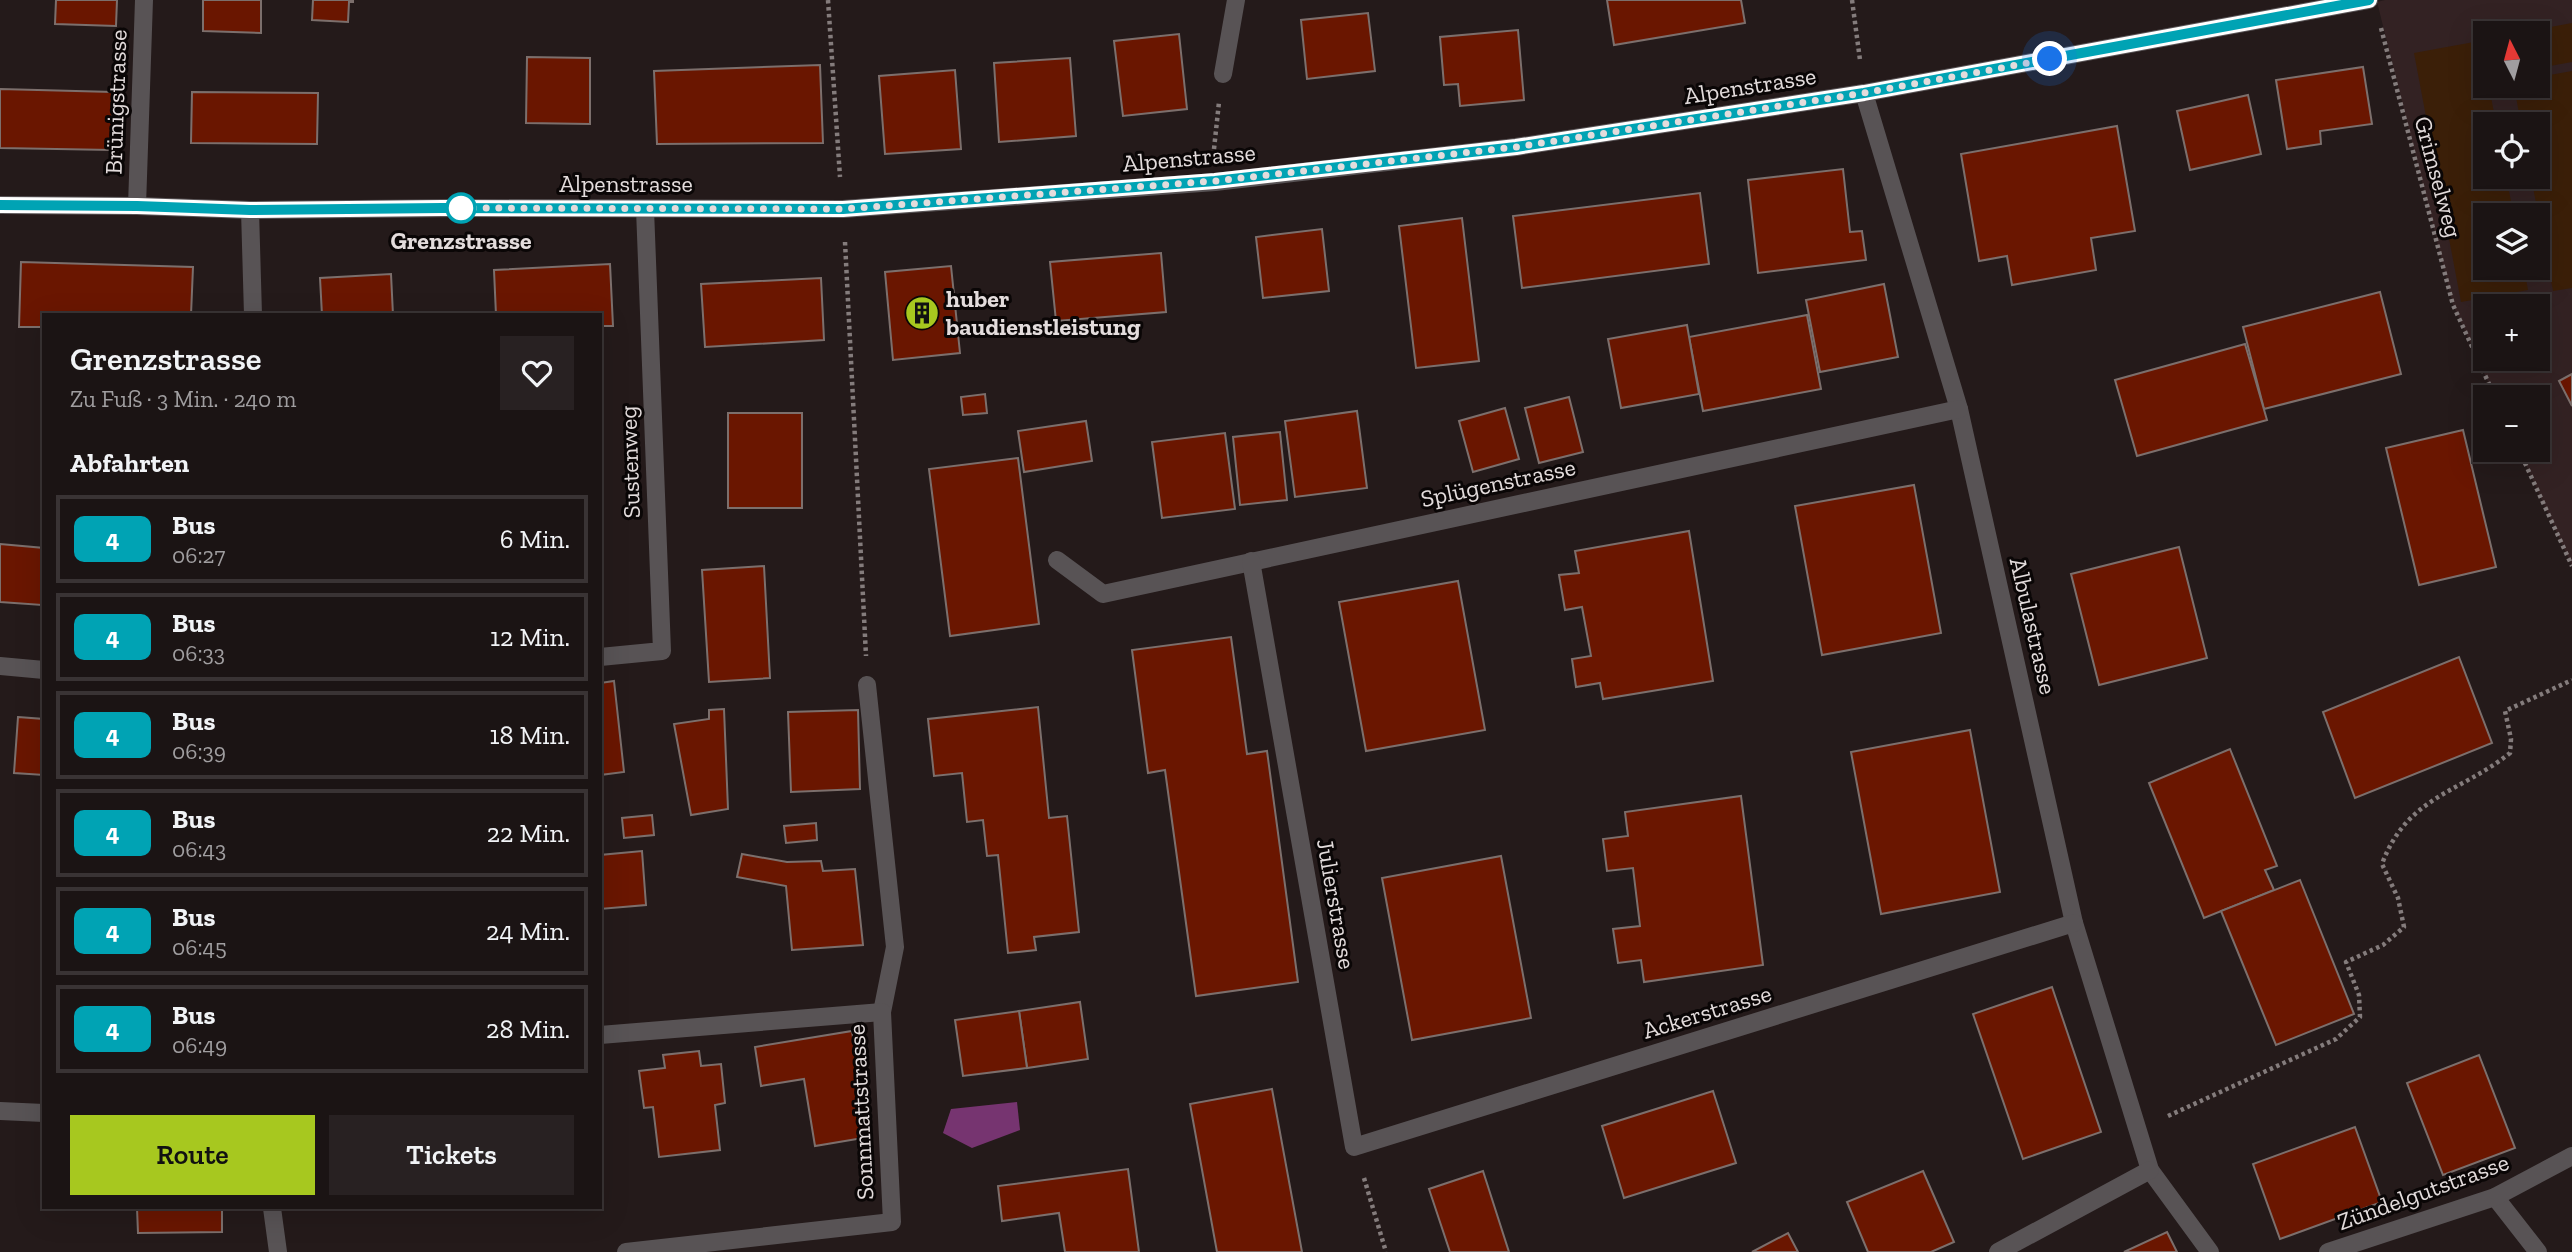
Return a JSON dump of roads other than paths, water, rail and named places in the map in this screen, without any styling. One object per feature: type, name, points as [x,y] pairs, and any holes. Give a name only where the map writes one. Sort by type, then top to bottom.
[{"type":"street","name":"Brünigstrasse","points":[[137,206],[144,0]]},
{"type":"street","points":[[1223,74],[1236,0]]},
{"type":"street","name":"Alpenstrasse","points":[[0,205],[250,210],[843,209],[1215,181],[1516,147],[1864,93],[2369,0]]},
{"type":"street","name":"Albulastrasse","points":[[1864,93],[1959,409],[2074,923],[2151,1170]]},
{"type":"street","name":"Sustenweg","points":[[602,657],[662,651],[645,209]]},
{"type":"street","points":[[250,210],[253,313]]},
{"type":"street","name":"Splügenstrasse","points":[[1057,560],[1103,594],[1959,409]]},
{"type":"street","name":"Julierstrasse","points":[[1251,561],[1354,1147]]},
{"type":"street","points":[[0,666],[42,670]]},
{"type":"street","points":[[867,685],[895,947],[882,1012]]},
{"type":"street","name":"Ackerstrasse","points":[[1354,1147],[2074,923]]},
{"type":"street","name":"Sonnmattstrasse","points":[[602,1035],[882,1012],[892,1222],[626,1252]]},
{"type":"street","points":[[0,1111],[42,1112]]},
{"type":"street","name":"Zündelgutstrasse","points":[[2328,1252],[2495,1197],[2572,1156]]},
{"type":"street","points":[[1998,1252],[2151,1170],[2210,1252]]},
{"type":"street","points":[[2495,1197],[2538,1252]]},
{"type":"street","points":[[272,1209],[278,1252]]},
{"type":"place","name":"Grenzstrasse","points":[[461,208]]},
{"type":"place","name":"huber baudienstleistung","points":[[922,313]]}]
